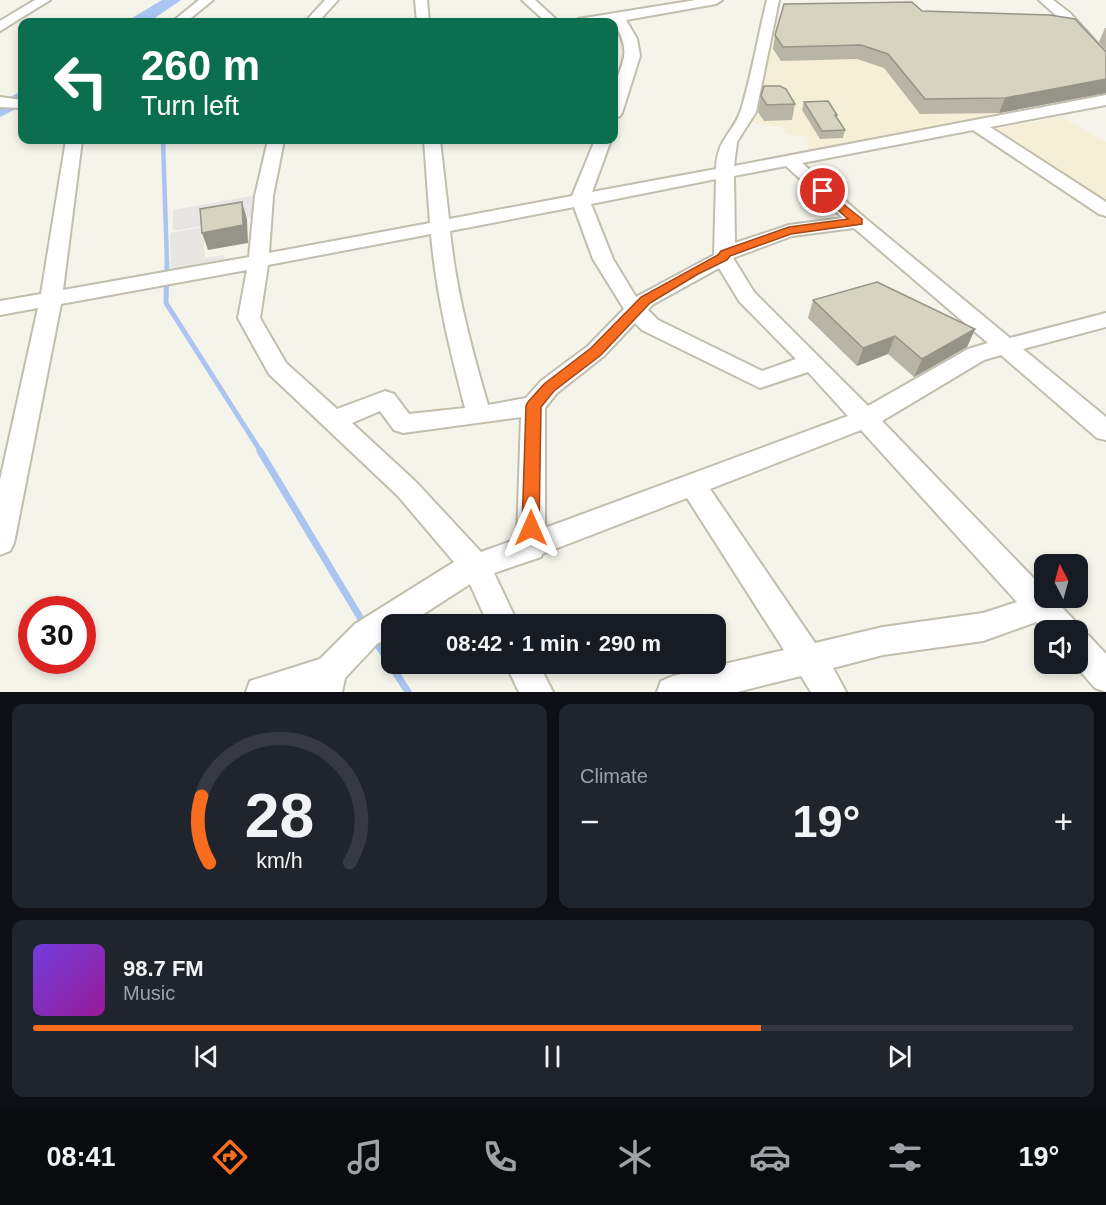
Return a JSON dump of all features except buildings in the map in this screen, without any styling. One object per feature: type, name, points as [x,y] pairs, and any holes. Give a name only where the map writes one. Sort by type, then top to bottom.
[{"type":"street","points":[[0,27],[44,0]]},
{"type":"street","points":[[183,18],[207,0]]},
{"type":"street","points":[[315,18],[332,0]]},
{"type":"street","points":[[421,0],[423,18]]},
{"type":"street","points":[[528,0],[548,18]]},
{"type":"street","points":[[618,101],[633,57],[630,39],[618,18],[664,4],[716,0]]},
{"type":"street","points":[[772,0],[748,112],[729,142],[724,172],[724,256],[746,297],[812,362],[1034,600]]},
{"type":"street","points":[[1045,0],[1065,16],[1106,62]]},
{"type":"street","points":[[1086,41],[1106,41]]},
{"type":"street","points":[[0,308],[166,279],[1106,100]]},
{"type":"street","points":[[978,126],[1106,210]]},
{"type":"street","points":[[0,543],[51,299],[73,144]]},
{"type":"street","points":[[275,144],[264,196],[259,261],[249,318],[277,368],[407,489],[477,568],[498,614]]},
{"type":"street","points":[[432,144],[444,272],[455,327],[479,415]]},
{"type":"street","points":[[601,144],[580,199],[603,260],[619,288],[650,325],[760,380],[812,362]]},
{"type":"street","points":[[789,160],[858,222],[1106,431]]},
{"type":"street","points":[[531,548],[533,406],[549,387],[596,351],[635,309],[659,291],[724,256],[789,231],[858,222]]},
{"type":"street","points":[[262,692],[328,682],[369,631],[465,571],[531,548],[865,419],[976,354],[1106,320]]},
{"type":"street","points":[[335,420],[385,400],[403,424],[533,406]]},
{"type":"street","points":[[694,486],[830,692]]},
{"type":"street","points":[[673,692],[883,641],[983,627],[1038,608]]},
{"type":"street","points":[[1042,608],[1053,620]]},
{"type":"street","points":[[1088,657],[1106,676]]},
{"type":"street","points":[[527,674],[537,692]]},
{"type":"shaded area","points":[[916,13],[1019,114],[809,150],[807,137],[786,134],[782,127],[757,124],[750,119],[775,14]]},
{"type":"shaded area","points":[[1061,117],[1106,142],[1106,204],[991,130]]},
{"type":"shaded area","points":[[262,194],[258,216],[173,231],[173,210]]},
{"type":"shaded area","points":[[203,227],[205,258],[224,255],[224,260],[171,270],[170,233]]},
{"type":"waterway","points":[[144,18],[173,0]]},
{"type":"waterway","points":[[0,111],[18,100]]},
{"type":"waterway","points":[[163,144],[167,264]]},
{"type":"waterway","points":[[167,264],[166,303],[261,452]]},
{"type":"waterway","points":[[260,451],[364,624]]},
{"type":"waterway","points":[[374,639],[408,692]]},
{"type":"route","points":[[531,528],[530,471],[533,406],[549,387],[596,351],[645,300],[723,258],[725,254],[789,231],[858,222],[823,191]]}]
